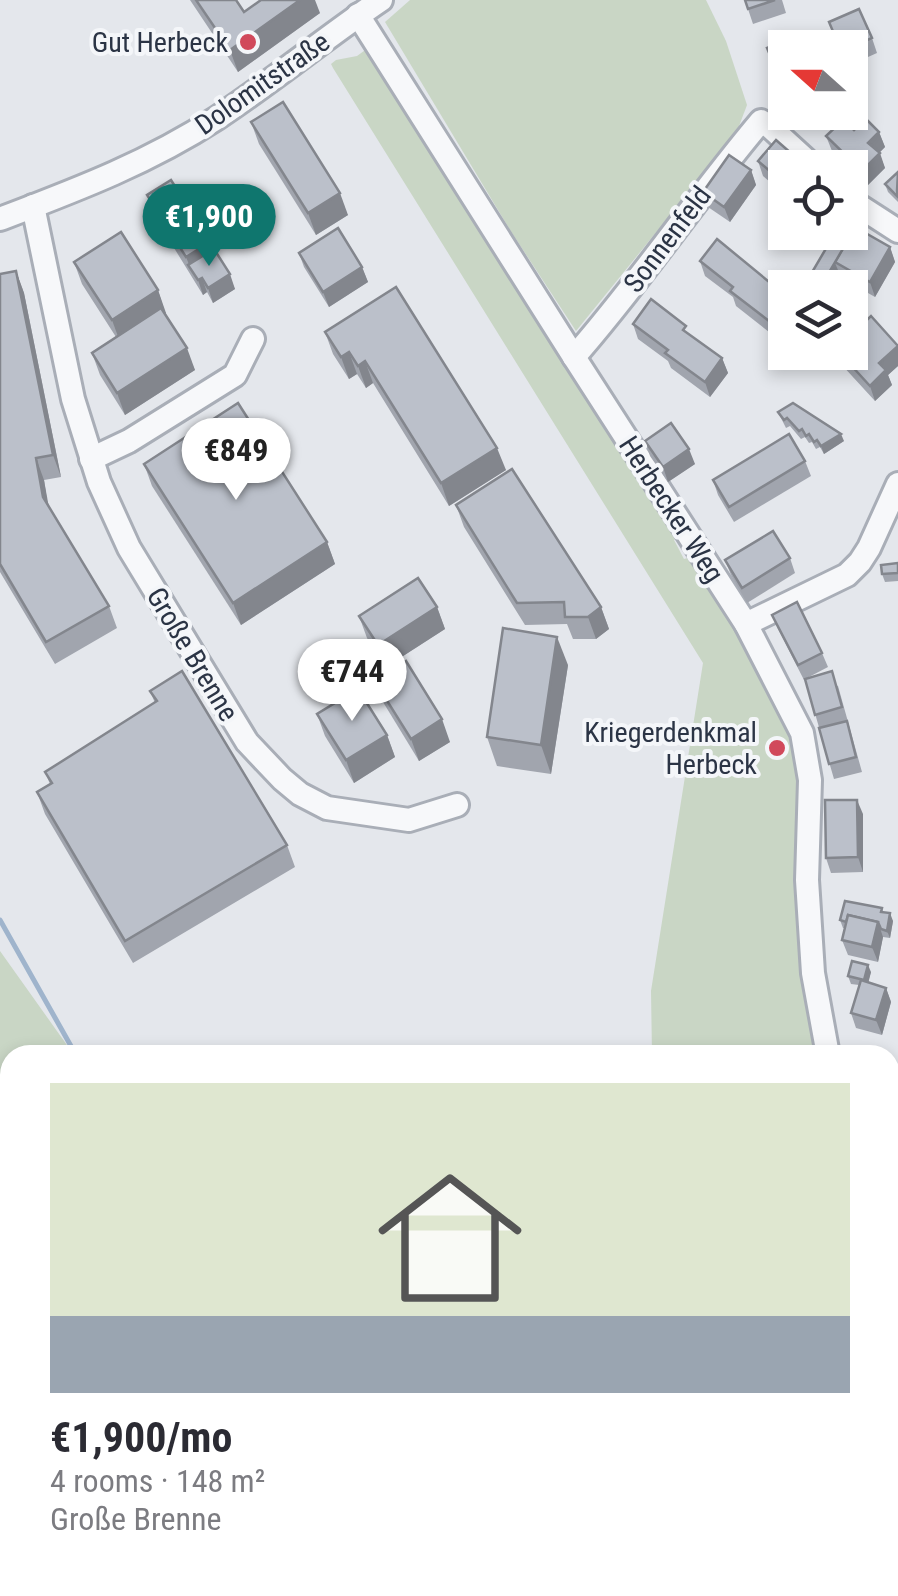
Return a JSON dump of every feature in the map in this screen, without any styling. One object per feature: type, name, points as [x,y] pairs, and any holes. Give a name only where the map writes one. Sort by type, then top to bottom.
[{"type":"street","name":"Dolomitstraße","points":[[0,219],[69,194],[170,146],[230,109],[381,0]]},
{"type":"street","name":"Herbecker Weg","points":[[358,16],[746,624],[802,733],[810,780],[807,880],[812,973],[826,1045]]},
{"type":"street","name":"Sonnenfeld","points":[[574,357],[761,121],[795,150]]},
{"type":"street","name":"Große Brenne","points":[[34,206],[72,399],[109,508],[129,548],[247,742],[282,780],[327,808],[409,820],[457,805]]},
{"type":"street","points":[[868,212],[898,231]]},
{"type":"street","points":[[91,459],[128,441],[235,375],[253,339]]},
{"type":"street","points":[[746,624],[847,575],[860,562],[898,484]]},
{"type":"green space","points":[[410,0],[706,0],[726,41],[747,105],[736,134],[576,331],[510,230],[385,22]]},
{"type":"green space","points":[[368,48],[678,537],[674,540],[684,559],[691,557],[741,642],[798,753],[819,1045],[652,1045],[651,991],[703,663],[331,64]]},
{"type":"green space","points":[[0,951],[67,1045],[0,1045]]},
{"type":"building","points":[[196,0],[236,0],[244,12],[261,0],[300,0],[230,50]]},
{"type":"building","points":[[745,0],[775,0],[748,9]]},
{"type":"building","points":[[859,9],[872,38],[868,40],[868,30],[832,30],[829,22]]},
{"type":"building","points":[[283,102],[340,193],[308,213],[251,122]]},
{"type":"building","points":[[868,121],[879,132],[868,143],[880,153],[868,165],[868,150],[840,150],[826,136],[832,130],[868,130]]},
{"type":"building","points":[[776,140],[787,150],[768,150],[768,170],[758,161]]},
{"type":"building","points":[[729,155],[751,170],[724,207],[703,192]]},
{"type":"building","points":[[898,172],[897,191],[898,197],[885,184]]},
{"type":"building","points":[[171,180],[210,242],[186,257],[147,195]]},
{"type":"building","points":[[338,228],[362,267],[323,292],[299,253]]},
{"type":"building","points":[[121,232],[158,290],[112,320],[74,262]]},
{"type":"building","points":[[868,234],[890,247],[870,282],[868,270],[849,270],[835,262],[842,250],[868,250]]},
{"type":"building","points":[[717,239],[768,281],[768,320],[730,291],[733,287],[700,261]]},
{"type":"building","points":[[214,249],[230,274],[208,288],[188,265]]},
{"type":"building","points":[[825,250],[842,250],[830,270],[813,270]]},
{"type":"building","points":[[16,271],[53,455],[36,458],[43,497],[109,606],[46,642],[0,564],[0,274]]},
{"type":"building","points":[[396,287],[497,448],[441,483],[365,361],[358,366],[349,352],[341,357],[325,332]]},
{"type":"building","points":[[651,299],[686,326],[683,330],[722,358],[705,382],[633,324]]},
{"type":"building","points":[[161,308],[187,348],[117,393],[92,353]]},
{"type":"building","points":[[871,316],[898,346],[879,363],[886,370],[870,386],[855,370],[868,370]]},
{"type":"building","points":[[238,403],[327,542],[233,603],[144,464]]},
{"type":"building","points":[[793,403],[841,434],[821,446],[817,440],[814,442],[778,412]]},
{"type":"building","points":[[671,423],[689,449],[663,467],[645,441]]},
{"type":"building","points":[[789,434],[805,461],[729,507],[713,480]]},
{"type":"building","points":[[512,469],[601,607],[588,617],[565,617],[564,602],[517,603],[456,505]]},
{"type":"building","points":[[773,531],[790,558],[742,588],[725,560]]},
{"type":"building","points":[[898,563],[898,573],[882,574],[881,565]]},
{"type":"building","points":[[418,578],[437,607],[378,645],[359,616]]},
{"type":"building","points":[[797,602],[822,653],[798,665],[772,615]]},
{"type":"building","points":[[503,628],[557,637],[541,745],[487,737]]},
{"type":"building","points":[[406,661],[442,719],[411,739],[374,680]]},
{"type":"building","points":[[182,671],[287,845],[125,941],[37,792],[52,783],[45,772],[157,701],[150,691]]},
{"type":"building","points":[[832,671],[842,707],[815,715],[805,679]]},
{"type":"building","points":[[358,689],[387,735],[346,760],[317,714]]},
{"type":"building","points":[[847,721],[856,757],[829,764],[819,728]]},
{"type":"building","points":[[825,800],[857,800],[858,857],[826,858]]},
{"type":"building","points":[[845,901],[890,913],[887,931],[878,922],[848,915],[846,922],[840,920]]},
{"type":"building","points":[[848,915],[878,922],[872,947],[842,940]]},
{"type":"building","points":[[852,961],[868,965],[864,980],[848,976]]},
{"type":"building","points":[[861,980],[886,988],[876,1020],[851,1013]]},
{"type":"waterway","points":[[0,920],[70,1045]]},
{"type":"place","name":"Gut Herbeck","points":[[248,42]]},
{"type":"place","name":"Kriegerdenkmal Herbeck","points":[[777,748]]}]
